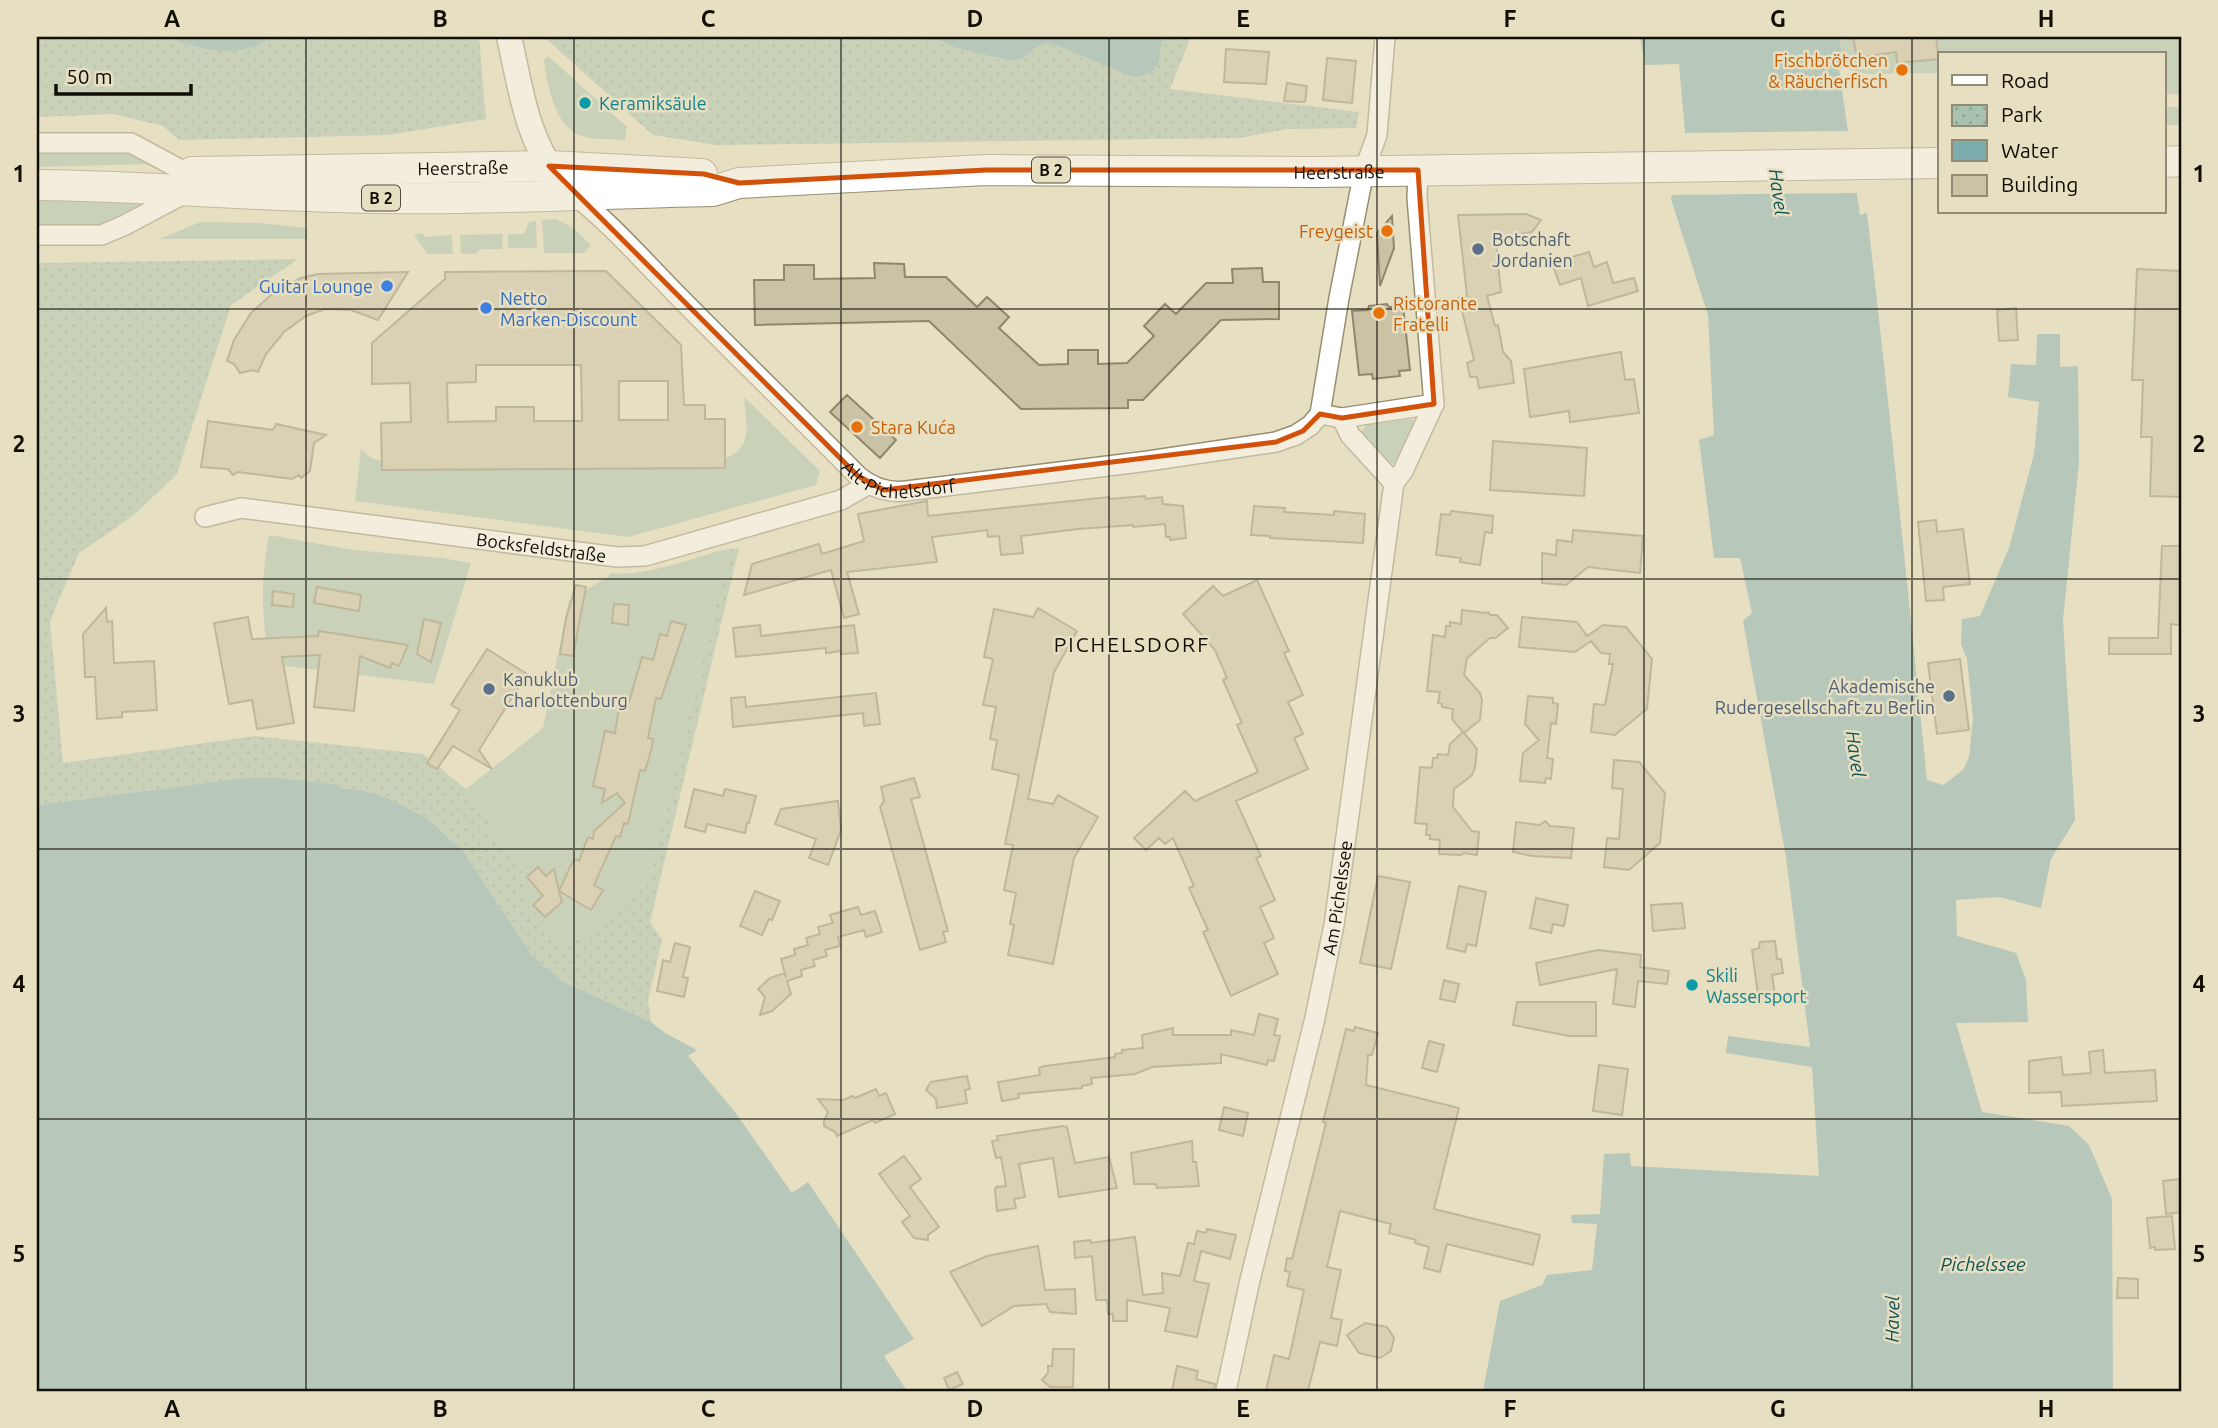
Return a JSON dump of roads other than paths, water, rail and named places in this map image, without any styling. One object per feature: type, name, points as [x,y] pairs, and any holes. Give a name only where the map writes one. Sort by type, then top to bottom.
[{"type":"main road","name":"Heerstraße","points":[[188,181],[382,198],[713,191],[739,183],[986,170],[1364,171],[1938,163]]},
{"type":"main road","name":"Heerstraße","points":[[38,185],[549,166],[704,174],[739,183]]},
{"type":"street","name":"Alt-Pichelsdorf","points":[[509,37],[531,129],[549,166],[572,194],[591,208],[646,260],[678,296],[869,484],[884,490],[906,491],[1263,444],[1296,435],[1311,425],[1320,414]]},
{"type":"street","points":[[1385,37],[1377,135],[1364,171],[1320,414],[1342,418],[1434,404],[1417,198],[1418,170]]},
{"type":"street","name":"Heerstraße","points":[[37,143],[131,143],[188,181],[125,225],[102,235],[37,235]]},
{"type":"street","name":"Am Pichelssee","points":[[1226,1391],[1335,925],[1394,483],[1403,471],[1434,404]]},
{"type":"street","points":[[1342,418],[1350,435],[1394,483]]},
{"type":"street","name":"Bocksfeldstraße","points":[[205,517],[241,508],[617,557],[645,556],[841,500],[869,484]]},
{"type":"water","points":[[168,37],[270,37],[246,49],[220,51]]},
{"type":"water","points":[[903,37],[1162,37],[1157,65],[1149,73],[1133,77],[1053,44],[1045,44],[1033,49],[1023,58],[1011,61],[953,47],[942,41]]},
{"type":"water","points":[[1640,37],[1839,37],[1844,68],[1839,69],[1860,215],[1867,213],[1927,780],[1943,785],[1963,770],[1969,757],[1973,718],[1967,659],[1961,644],[1962,619],[1980,616],[2009,548],[2034,454],[2039,402],[2008,397],[2011,364],[2036,365],[2037,334],[2060,334],[2060,367],[2078,366],[2079,463],[2063,620],[2075,820],[2051,859],[2041,908],[1999,897],[1956,900],[1957,936],[2016,953],[2026,980],[2028,1022],[1956,1023],[1982,1112],[2069,1126],[2089,1145],[2112,1199],[2113,1391],[1483,1391],[1500,1301],[1542,1285],[1547,1275],[1592,1270],[1597,1224],[1572,1223],[1571,1215],[1600,1214],[1604,1154],[1630,1153],[1631,1166],[1819,1176],[1812,1067],[1726,1053],[1728,1036],[1810,1047],[1786,857],[1743,621],[1752,613],[1740,558],[1714,558],[1699,440],[1714,435],[1708,315],[1671,199],[1685,132],[1679,64],[1645,65]]},
{"type":"water","points":[[244,778],[281,778],[340,785],[340,788],[362,790],[385,797],[428,819],[464,852],[532,956],[564,982],[651,1022],[665,1033],[697,1050],[688,1056],[735,1112],[792,1193],[808,1182],[914,1339],[884,1356],[907,1391],[37,1391],[37,805]]},
{"type":"place","name":"Fischbrötchen & Räucherfisch","points":[[1902,70]]},
{"type":"place","name":"Keramiksäule","points":[[585,103]]},
{"type":"place","name":"Freygeist","points":[[1387,231]]},
{"type":"place","name":"Botschaft Jordanien","points":[[1478,249]]},
{"type":"place","name":"Guitar Lounge","points":[[387,286]]},
{"type":"place","name":"Netto Marken-Discount","points":[[486,308]]},
{"type":"place","name":"Ristorante Fratelli","points":[[1379,313]]},
{"type":"place","name":"Stara Kuća","points":[[857,427]]},
{"type":"place","name":"Kanuklub Charlottenburg","points":[[489,689]]},
{"type":"place","name":"Akademische Rudergesellschaft zu Berlin","points":[[1949,696]]},
{"type":"place","name":"Skili Wassersport","points":[[1692,985]]},
{"type":"district","name":"PICHELSDORF","points":[[1132,644]]},
{"type":"water label","name":"Havel","points":[[1779,192]]},
{"type":"water label","name":"Havel","points":[[1856,754]]},
{"type":"water label","name":"Pichelssee","points":[[1983,1264]]},
{"type":"water label","name":"Havel","points":[[1892,1319]]}]
